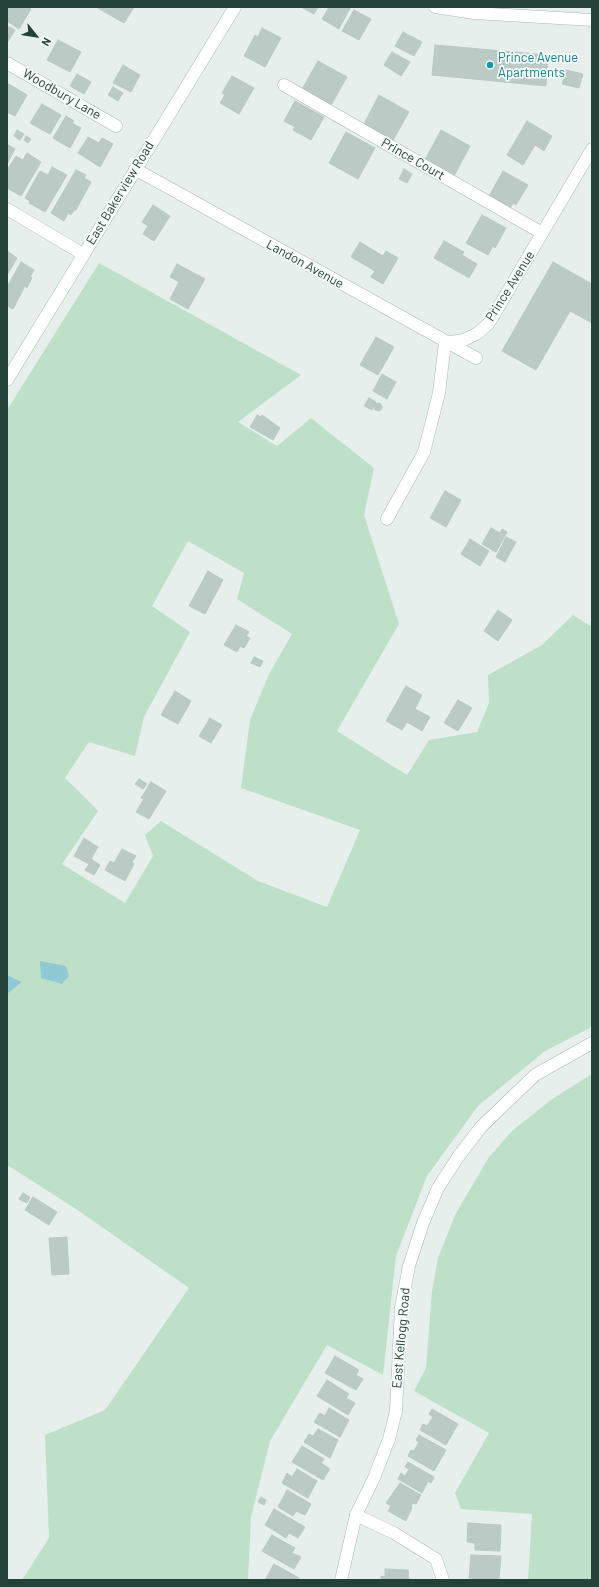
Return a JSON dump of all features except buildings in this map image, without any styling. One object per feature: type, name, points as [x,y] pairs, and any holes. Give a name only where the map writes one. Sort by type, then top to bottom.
[{"type":"street","name":"East Bakerview Road","points":[[7,380],[134,169],[235,7]]},
{"type":"street","points":[[435,7],[474,13],[592,20]]},
{"type":"street","name":"Woodbury Lane","points":[[7,63],[116,126]]},
{"type":"street","name":"Prince Court","points":[[284,85],[542,234]]},
{"type":"street","name":"Prince Avenue","points":[[445,342],[464,340],[478,333],[489,323],[592,149]]},
{"type":"street","name":"Landon Avenue","points":[[134,169],[476,358]]},
{"type":"street","points":[[7,209],[83,254]]},
{"type":"street","points":[[387,519],[424,452],[439,393],[445,342]]},
{"type":"street","name":"East Kellogg Road","points":[[342,1580],[356,1515],[374,1478],[388,1439],[396,1410],[401,1307],[409,1266],[423,1223],[438,1188],[458,1157],[481,1127],[535,1075],[592,1043]]},
{"type":"street","points":[[356,1515],[394,1532],[436,1559],[443,1580]]},
{"type":"green space","points":[[99,263],[301,375],[238,422],[277,446],[311,418],[374,468],[364,515],[399,624],[337,731],[407,775],[429,740],[477,732],[489,703],[488,675],[542,645],[573,615],[592,627],[592,1027],[545,1051],[478,1106],[427,1176],[396,1256],[383,1375],[327,1345],[270,1441],[251,1517],[248,1580],[22,1580],[49,1538],[45,1435],[105,1410],[189,1288],[76,1209],[7,1165],[7,994],[22,982],[7,975],[7,410]],"holes":[[[188,541],[244,573],[237,599],[292,634],[269,674],[250,720],[241,788],[360,830],[327,907],[258,881],[161,821],[145,835],[153,856],[125,903],[62,864],[98,811],[65,778],[89,742],[135,756],[144,717],[190,632],[152,606]]]},
{"type":"green space","points":[[592,1074],[592,1580],[528,1580],[532,1514],[461,1509],[455,1493],[489,1433],[414,1391],[426,1368],[432,1291],[438,1258],[455,1215],[489,1157],[512,1131],[552,1099]]},
{"type":"water","points":[[40,961],[66,966],[69,976],[62,984],[41,978]]},
{"type":"water","points":[[7,975],[22,982],[7,994]]},
{"type":"place","name":"Prince Avenue Apartments","points":[[490,65]]}]
